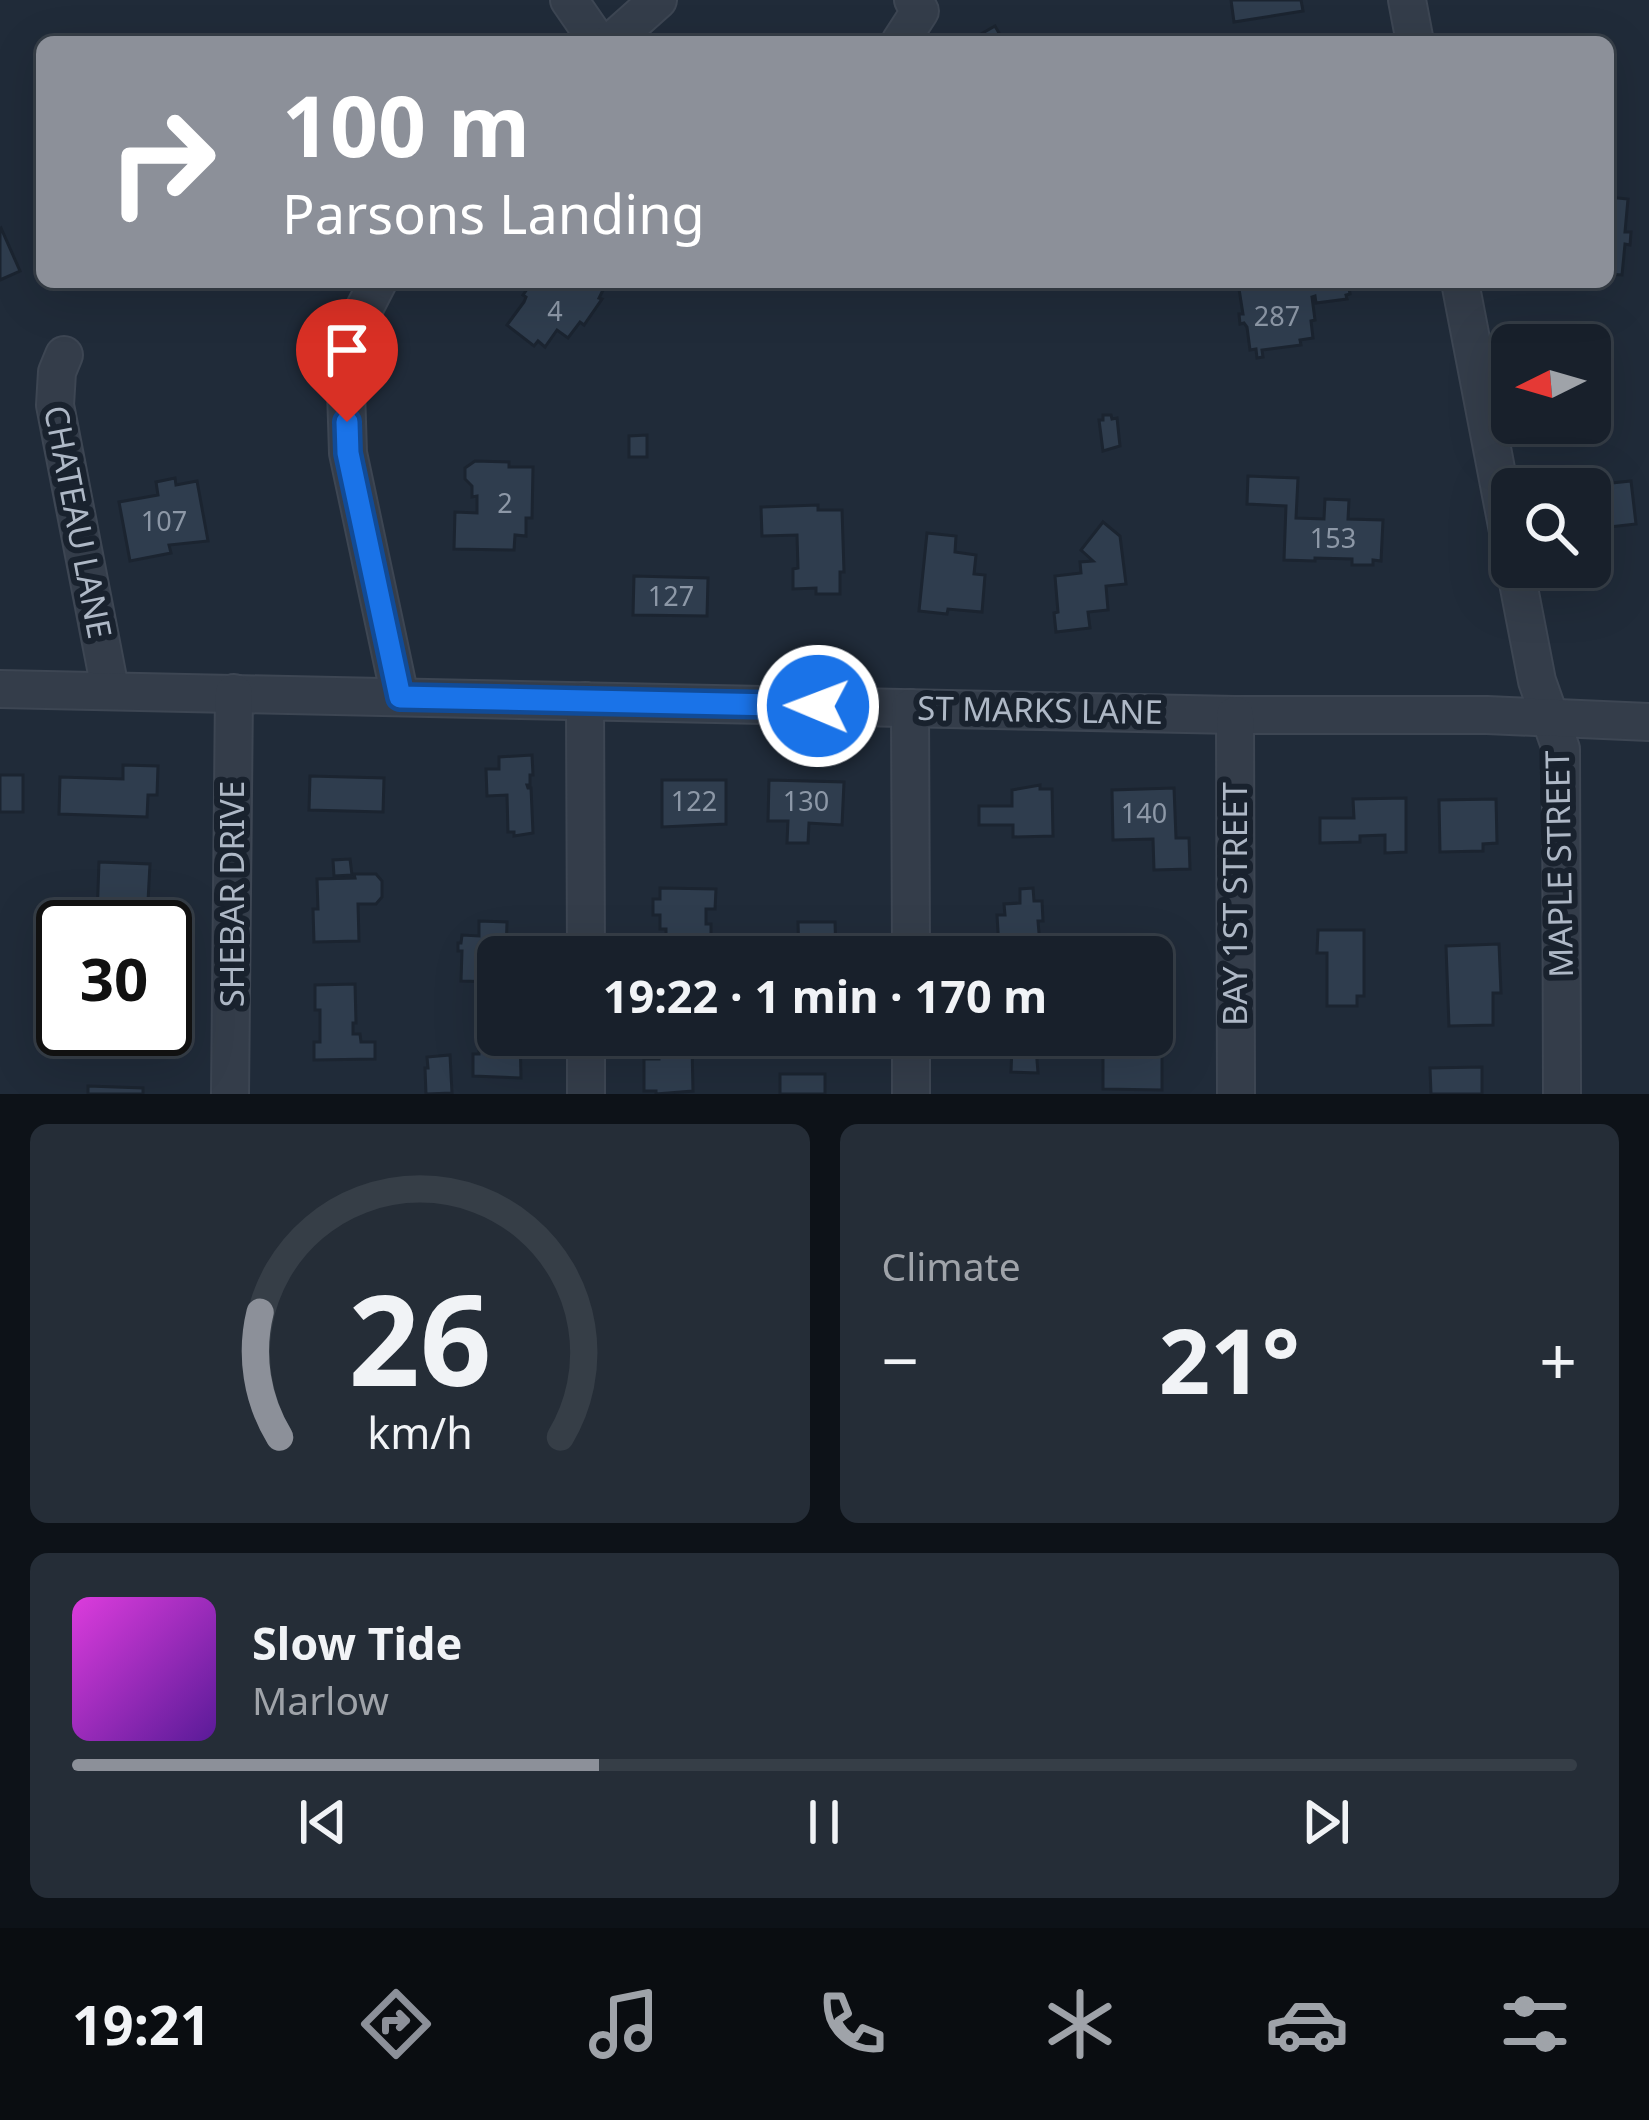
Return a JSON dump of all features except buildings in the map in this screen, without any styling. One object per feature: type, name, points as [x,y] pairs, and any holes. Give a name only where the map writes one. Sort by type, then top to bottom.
[{"type":"street","points":[[569,0],[594,36]]},
{"type":"street","points":[[618,36],[658,0]]},
{"type":"street","points":[[903,36],[920,10],[913,0]]},
{"type":"street","points":[[1407,0],[1413,36]]},
{"type":"street","points":[[375,288],[362,314],[346,390],[348,453],[400,697]]},
{"type":"street","points":[[1461,288],[1496,468]]},
{"type":"street","name":"CHATEAU LANE","points":[[64,355],[54,386],[55,405],[110,689]]},
{"type":"street","name":"MAPLE STREET","points":[[1519,588],[1537,681],[1562,749],[1562,1094]]},
{"type":"street","name":"ST MARKS LANE","points":[[0,688],[1649,722]]},
{"type":"street","name":"SHEBAR DRIVE","points":[[230,1094],[234,693]]},
{"type":"street","points":[[585,701],[586,936]]},
{"type":"street","points":[[910,708],[911,936]]},
{"type":"street","name":"BAY 1ST STREET","points":[[1235,715],[1236,1094]]},
{"type":"street","points":[[586,1056],[586,1094]]},
{"type":"street","points":[[911,1056],[911,1094]]},
{"type":"route","points":[[347,422],[348,453],[400,697],[818,706]]}]
